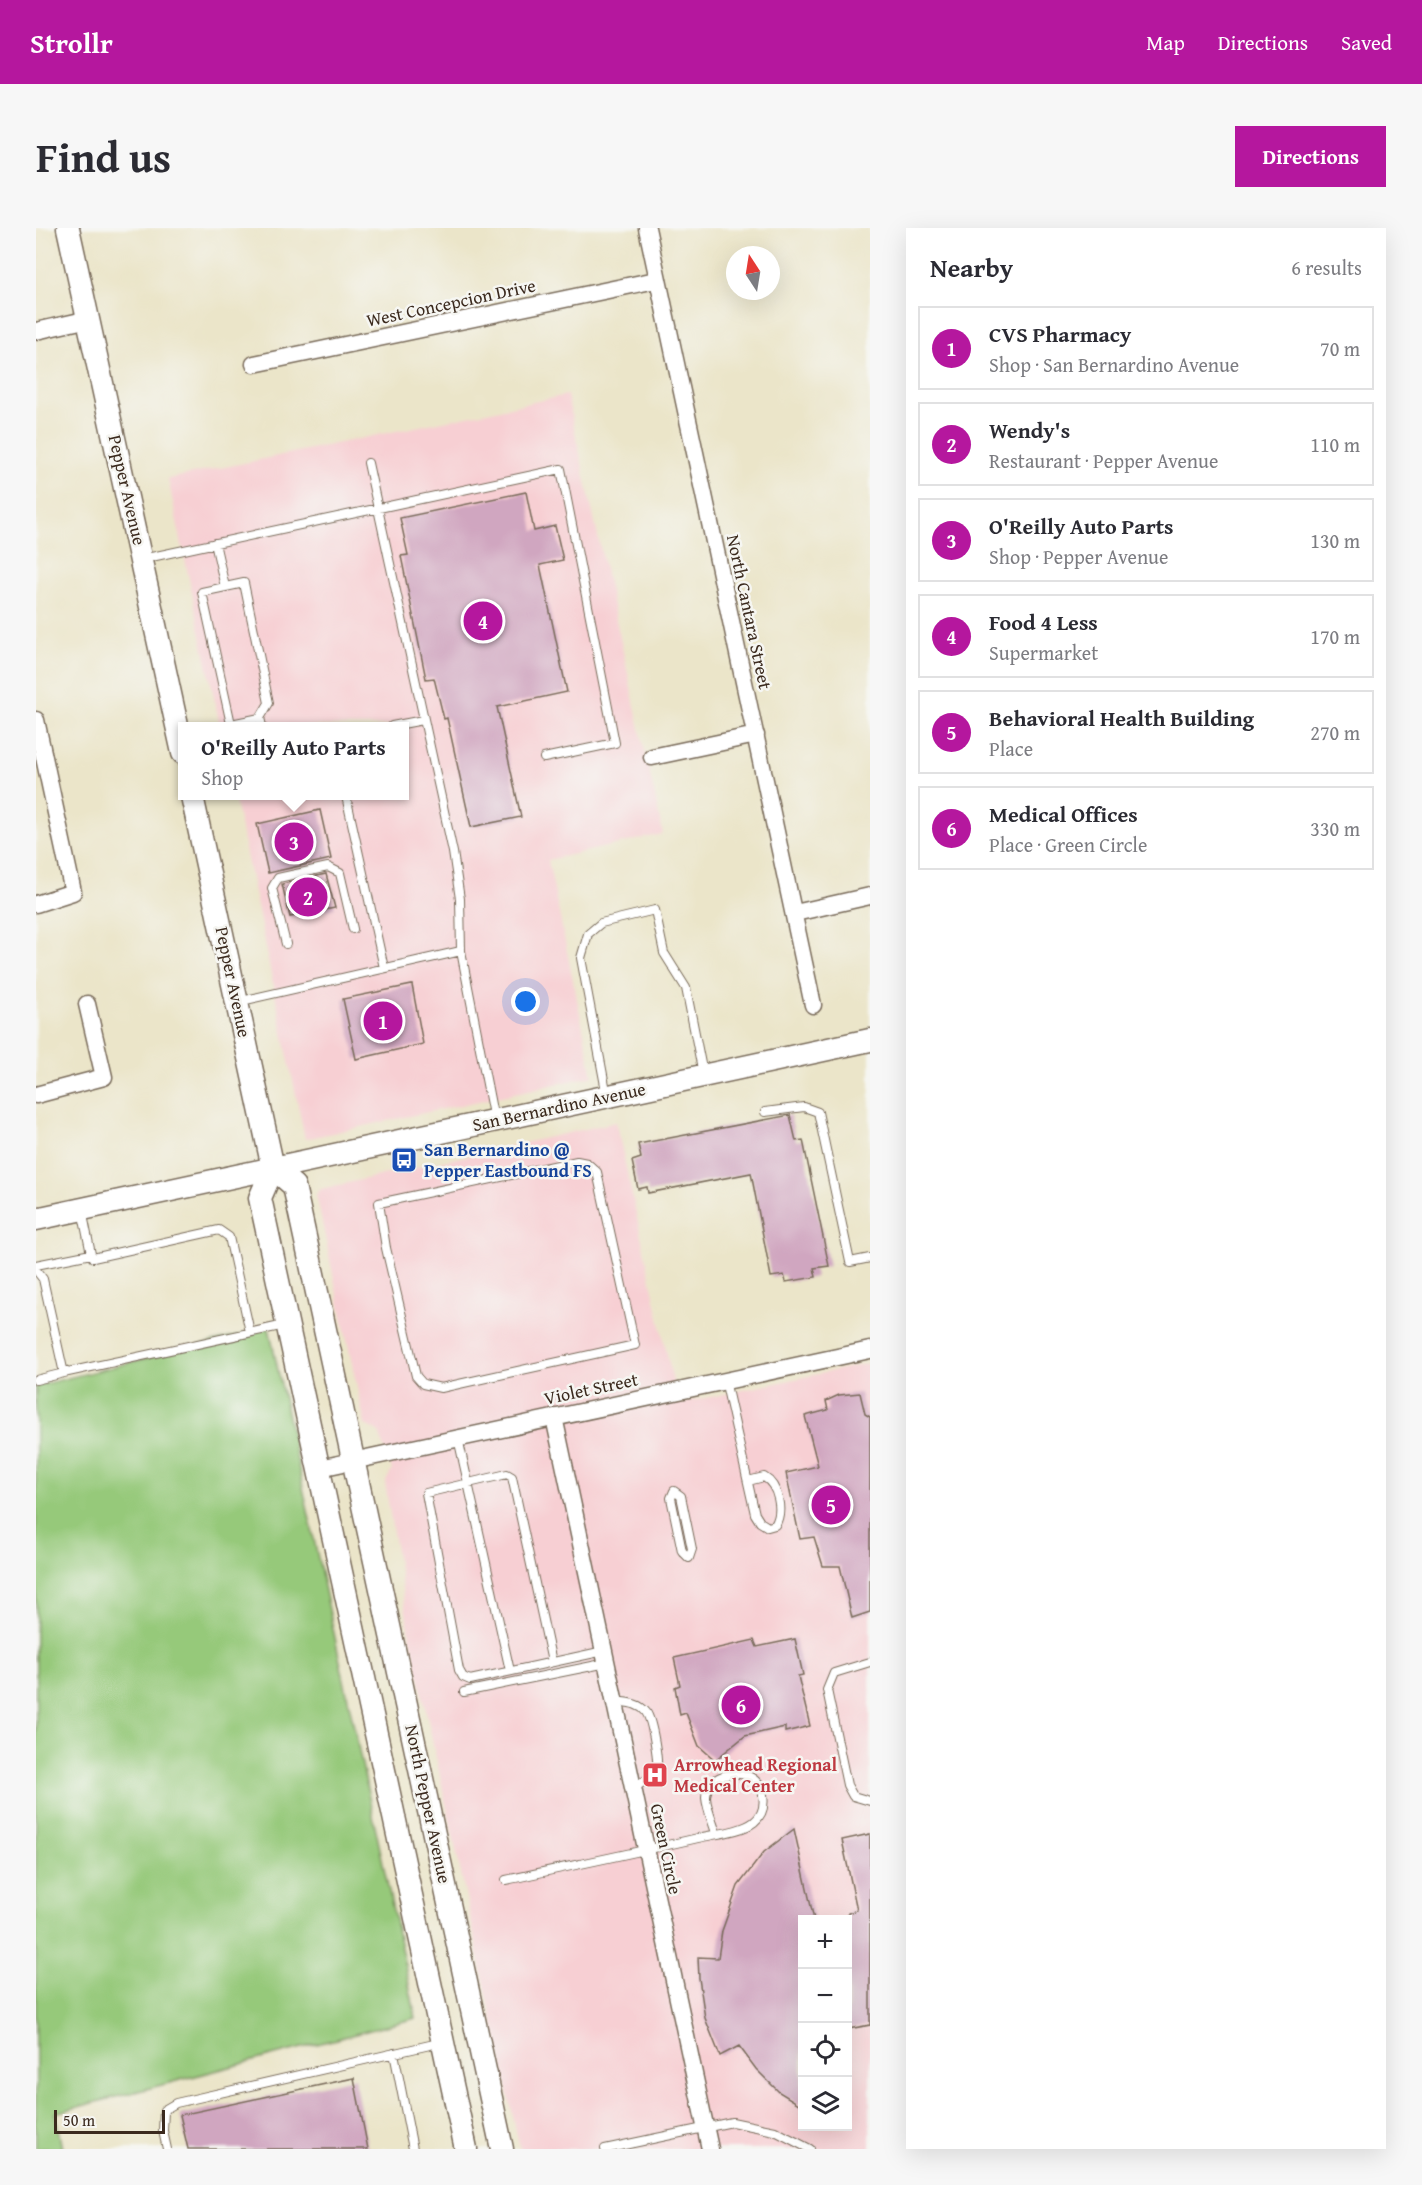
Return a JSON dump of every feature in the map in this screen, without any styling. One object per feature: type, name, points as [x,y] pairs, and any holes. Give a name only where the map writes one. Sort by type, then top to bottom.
[{"type":"main road","name":"Pepper Avenue","points":[[68,228],[178,729]]},
{"type":"main road","name":"Pepper Avenue","points":[[193,800],[273,1168]]},
{"type":"main road","name":"San Bernardino Avenue","points":[[36,1219],[870,1040]]},
{"type":"main road","points":[[320,1468],[260,1198],[273,1168],[294,1186],[354,1460]]},
{"type":"main road","name":"North Pepper Avenue","points":[[354,1460],[502,2149]]},
{"type":"main road","name":"North Pepper Avenue","points":[[320,1468],[466,2149]]},
{"type":"street","name":"North Cantara Street","points":[[647,228],[656,280],[795,913],[813,1005]]},
{"type":"street","name":"West Concepcion Drive","points":[[254,364],[656,280]]},
{"type":"street","points":[[36,331],[88,319]]},
{"type":"street","points":[[36,720],[73,892],[36,904]]},
{"type":"street","points":[[652,757],[756,735]]},
{"type":"street","points":[[795,913],[870,897]]},
{"type":"street","points":[[36,1095],[104,1077],[87,1004]]},
{"type":"street","name":"Violet Street","points":[[320,1468],[870,1350]]},
{"type":"street","name":"Green Circle","points":[[554,1417],[710,2149]]},
{"type":"lane","points":[[368,463],[455,864],[460,899],[462,951],[495,1120]]},
{"type":"lane","points":[[142,559],[561,469],[615,743],[544,759]]},
{"type":"lane","points":[[215,543],[225,587]]},
{"type":"lane","points":[[231,722],[202,592],[244,583],[269,703],[261,722]]},
{"type":"lane","points":[[409,723],[423,720]]},
{"type":"lane","points":[[347,800],[384,968]]},
{"type":"lane","points":[[286,944],[272,888],[278,878],[318,869],[327,867],[340,873],[353,929]]},
{"type":"lane","points":[[607,1096],[581,958],[588,934],[601,923],[655,910],[664,953],[686,988],[703,1076]]},
{"type":"lane","points":[[237,1002],[462,951]]},
{"type":"lane","points":[[765,1112],[804,1107],[818,1112],[850,1262],[870,1258]]},
{"type":"lane","points":[[577,1161],[593,1167],[597,1172],[635,1346],[441,1388],[423,1384],[416,1376],[409,1348],[379,1203],[471,1183],[577,1161]]},
{"type":"lane","points":[[81,1209],[90,1254],[93,1258],[219,1230],[225,1232],[229,1237],[250,1332]]},
{"type":"lane","points":[[36,1265],[90,1254]]},
{"type":"lane","points":[[36,1270],[43,1279],[63,1368],[68,1372]]},
{"type":"lane","points":[[36,1380],[288,1324]]},
{"type":"lane","points":[[725,1380],[755,1514],[760,1522],[768,1527],[775,1525],[779,1512],[772,1482],[764,1477],[748,1481]]},
{"type":"lane","points":[[458,1438],[510,1671]]},
{"type":"lane","points":[[552,1662],[512,1477],[507,1473],[426,1493],[459,1670],[463,1677],[470,1680],[552,1662],[605,1657]]},
{"type":"lane","points":[[674,1491],[681,1497],[692,1549],[689,1558],[682,1551],[671,1498],[674,1491]]},
{"type":"lane","points":[[465,1692],[605,1657]]},
{"type":"lane","points":[[870,1662],[834,1672],[827,1690],[847,1785],[853,1796],[870,1802]]},
{"type":"lane","points":[[615,1701],[635,1704],[645,1711],[658,1761],[656,1773],[633,1789]]},
{"type":"lane","points":[[506,1880],[646,1850],[747,1826],[761,1815],[764,1802],[758,1783],[751,1777],[732,1774],[716,1779],[711,1784],[706,1798],[716,1833]]},
{"type":"lane","points":[[167,2149],[163,2131],[164,2110],[176,2103],[443,2042]]},
{"type":"lane","points":[[394,2053],[413,2149]]},
{"type":"lane","points":[[604,2149],[732,2122],[752,2124],[790,2137],[810,2149]]},
{"type":"shaded area","points":[[567,395],[663,834],[548,860],[593,1076],[305,1139],[235,800],[409,800],[409,722],[219,722],[168,479]]},
{"type":"shaded area","name":"Arrowhead Regional Medical Center","points":[[616,1122],[678,1404],[870,1363],[870,2149],[520,2149],[409,1631],[385,1483],[392,1470],[379,1432],[365,1425],[316,1194],[321,1189]]},
{"type":"green space","points":[[269,1328],[416,2018],[55,2113],[62,2149],[36,2149],[36,1386]]},
{"type":"building","points":[[526,492],[534,531],[555,526],[563,560],[540,565],[567,692],[497,707],[521,817],[471,827],[447,718],[444,719],[434,678],[426,679],[401,556],[408,555],[400,518]]},
{"type":"building","points":[[320,810],[331,859],[268,873],[257,824]]},
{"type":"building","points":[[326,874],[335,908],[290,917],[282,884]]},
{"type":"building","points":[[412,985],[423,1044],[356,1059],[343,999]]},
{"type":"building","points":[[790,1115],[796,1141],[803,1140],[829,1266],[814,1268],[816,1277],[786,1282],[784,1275],[771,1277],[751,1173],[648,1193],[647,1187],[638,1189],[632,1161],[641,1158],[638,1144]]},
{"type":"building","points":[[860,1393],[865,1414],[870,1417],[870,1612],[852,1618],[840,1566],[823,1566],[814,1537],[800,1539],[786,1473],[818,1466],[805,1416],[828,1410],[826,1401],[839,1395]]},
{"type":"building","points":[[795,1639],[803,1675],[798,1676],[810,1726],[785,1732],[785,1727],[745,1736],[715,1760],[699,1746],[686,1713],[680,1715],[675,1687],[680,1685],[674,1658],[754,1640],[757,1647]]},
{"type":"building","points":[[794,1829],[813,1915],[798,1915],[798,2104],[779,2092],[756,2069],[739,2046],[720,2056],[705,2018],[699,1978],[698,1957],[718,1958],[722,1931],[738,1886],[764,1852]]},
{"type":"building","points":[[870,1834],[870,2025],[852,2028],[852,1915],[848,1913],[857,1910],[842,1840]]},
{"type":"building","points":[[354,2078],[368,2149],[188,2149],[180,2115]]},
{"type":"place","name":"Food 4 Less","points":[[483,621]]},
{"type":"place","name":"O'Reilly Auto Parts","points":[[294,842]]},
{"type":"place","name":"Wendy's","points":[[308,897]]},
{"type":"place","name":"CVS Pharmacy","points":[[383,1021]]},
{"type":"place","name":"San Bernardino @ Pepper Eastbound FS","points":[[404,1160]]},
{"type":"place","name":"Behavioral Health Building","points":[[831,1505]]},
{"type":"place","name":"Medical Offices","points":[[741,1705]]},
{"type":"place","name":"Arrowhead Regional Medical Center","points":[[655,1775]]}]
